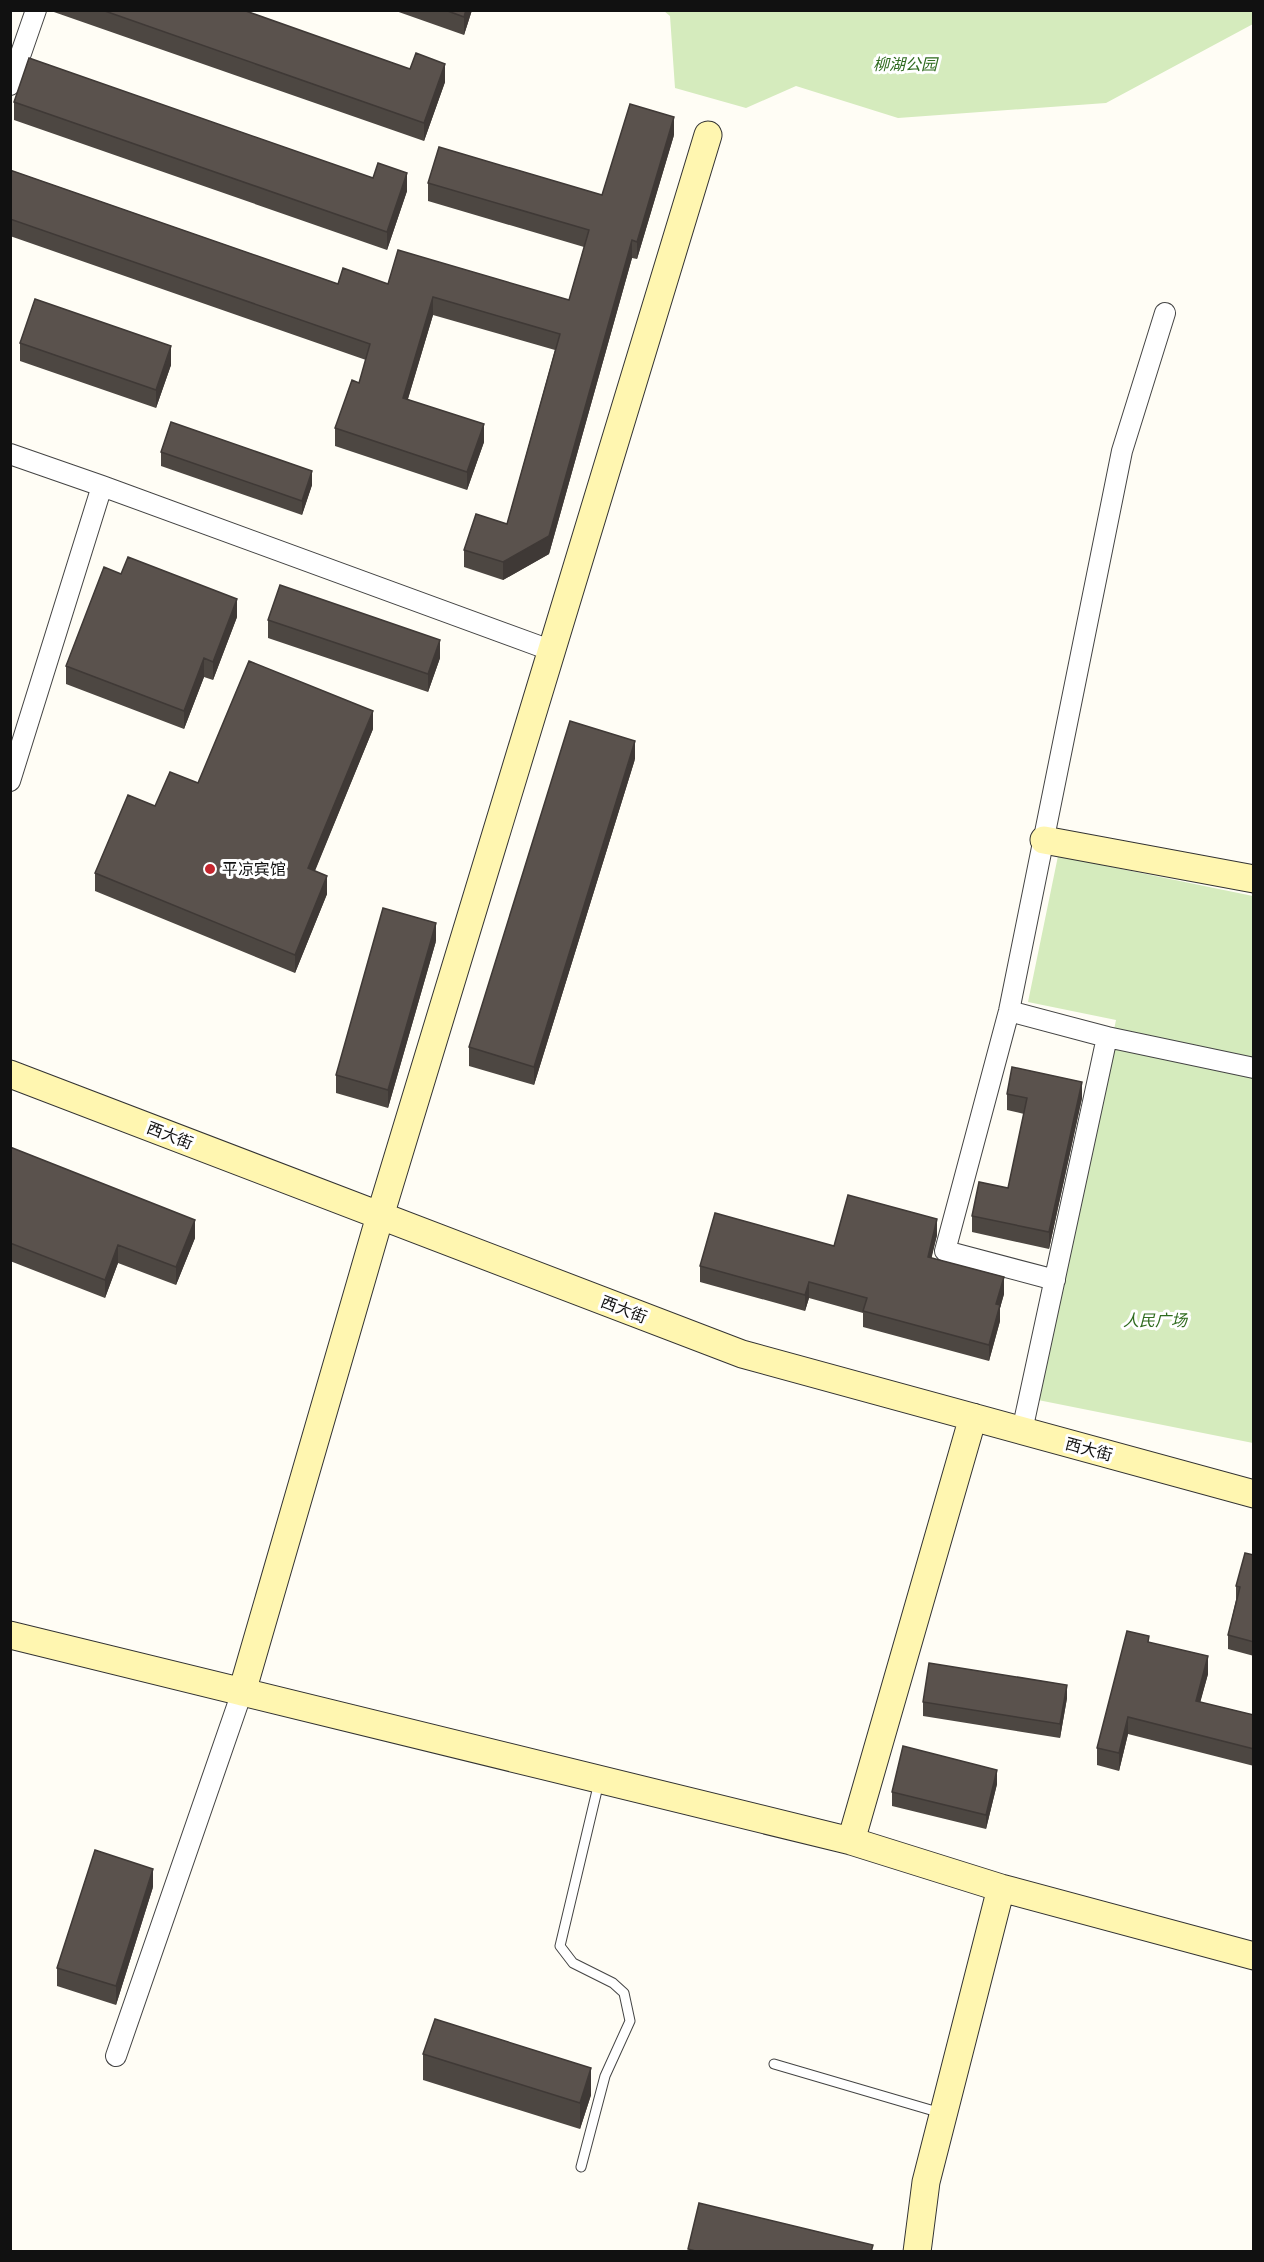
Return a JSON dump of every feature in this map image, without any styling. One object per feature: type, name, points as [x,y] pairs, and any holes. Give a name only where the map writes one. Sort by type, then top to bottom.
[{"type":"street","points":[[10,85],[36,10]]},
{"type":"street","points":[[116,2056],[242,1692],[378,1224],[550,650],[708,135]]},
{"type":"street","points":[[1055,1280],[945,1251],[1009,1011],[1122,451],[1165,313]]},
{"type":"street","points":[[10,454],[550,650]]},
{"type":"street","points":[[10,781],[102,486]]},
{"type":"street","points":[[1044,840],[1254,879]]},
{"type":"street","points":[[1009,1011],[1107,1037],[1254,1068]]},
{"type":"street","points":[[1022,1431],[1107,1037]]},
{"type":"street","name":"西大街","points":[[10,1074],[736,1371],[970,1426],[1254,1512]]},
{"type":"street","name":"西大街","points":[[10,1093],[378,1224]]},
{"type":"street","points":[[851,1841],[970,1426]]},
{"type":"street","name":"西大街","points":[[970,1426],[1022,1431],[1254,1494]]},
{"type":"street","points":[[10,1635],[851,1841],[1001,1888],[1254,1956]]},
{"type":"street","points":[[916,2252],[926,2182],[1001,1888]]},
{"type":"lane","points":[[581,2167],[605,2076],[630,2021],[624,1993],[613,1983],[573,1963],[560,1946],[600,1780]]},
{"type":"lane","points":[[774,2064],[944,2113]]},
{"type":"green space","name":"柳湖公园","points":[[1253,10],[1253,24],[1106,103],[898,118],[796,86],[746,108],[675,88],[670,16],[664,11]]},
{"type":"green space","name":"人民广场","points":[[1058,856],[1253,896],[1253,1443],[1038,1400],[1116,1020],[1028,1002]]},
{"type":"building","points":[[102,10],[243,10],[410,69],[416,53],[445,64],[424,123]]},
{"type":"building","points":[[445,10],[466,10],[464,17]]},
{"type":"building","points":[[29,58],[373,178],[378,163],[407,173],[387,232],[14,102]]},
{"type":"building","points":[[630,104],[674,117],[637,242],[632,240],[549,536],[503,562],[464,550],[476,514],[507,524],[560,334],[433,297],[403,398],[484,424],[467,472],[335,428],[352,380],[359,383],[370,344],[10,219],[10,170],[338,284],[343,268],[388,284],[398,250],[569,300],[589,230],[428,183],[439,147],[602,195]]},
{"type":"building","points":[[35,299],[171,346],[156,390],[20,343]]},
{"type":"building","points":[[171,422],[312,471],[302,501],[161,452]]},
{"type":"building","points":[[128,557],[237,599],[213,662],[204,658],[184,711],[66,666],[104,567],[121,574]]},
{"type":"building","points":[[280,585],[440,640],[428,674],[268,620]]},
{"type":"building","points":[[249,661],[373,711],[308,868],[327,876],[295,955],[95,873],[128,795],[155,806],[170,772],[198,783]]},
{"type":"building","points":[[570,721],[635,741],[534,1067],[469,1047]]},
{"type":"building","points":[[383,908],[436,923],[388,1090],[336,1075]]},
{"type":"building","points":[[1012,1067],[1082,1082],[1049,1232],[972,1216],[979,1182],[1008,1188],[1027,1098],[1007,1094]]},
{"type":"building","points":[[10,1147],[195,1220],[176,1267],[118,1245],[105,1280],[10,1243]]},
{"type":"building","points":[[848,1195],[937,1219],[928,1257],[1004,1277],[996,1304],[1000,1305],[989,1345],[863,1311],[867,1298],[809,1282],[805,1295],[700,1266],[715,1213],[834,1246]]},
{"type":"building","points":[[1245,1553],[1254,1555],[1254,1642],[1228,1635],[1240,1587],[1236,1586]]},
{"type":"building","points":[[1127,1631],[1149,1636],[1148,1642],[1208,1656],[1196,1701],[1254,1715],[1254,1749],[1128,1717],[1119,1753],[1097,1748]]},
{"type":"building","points":[[929,1663],[1067,1685],[1060,1724],[923,1702]]},
{"type":"building","points":[[903,1746],[997,1770],[986,1815],[892,1792]]},
{"type":"building","points":[[95,1850],[153,1869],[116,1986],[57,1968]]},
{"type":"building","points":[[435,2019],[591,2068],[580,2103],[423,2054]]},
{"type":"building","points":[[699,2203],[873,2245],[871,2252],[699,2252],[688,2249]]},
{"type":"place","name":"平凉宾馆","points":[[210,869]]}]
